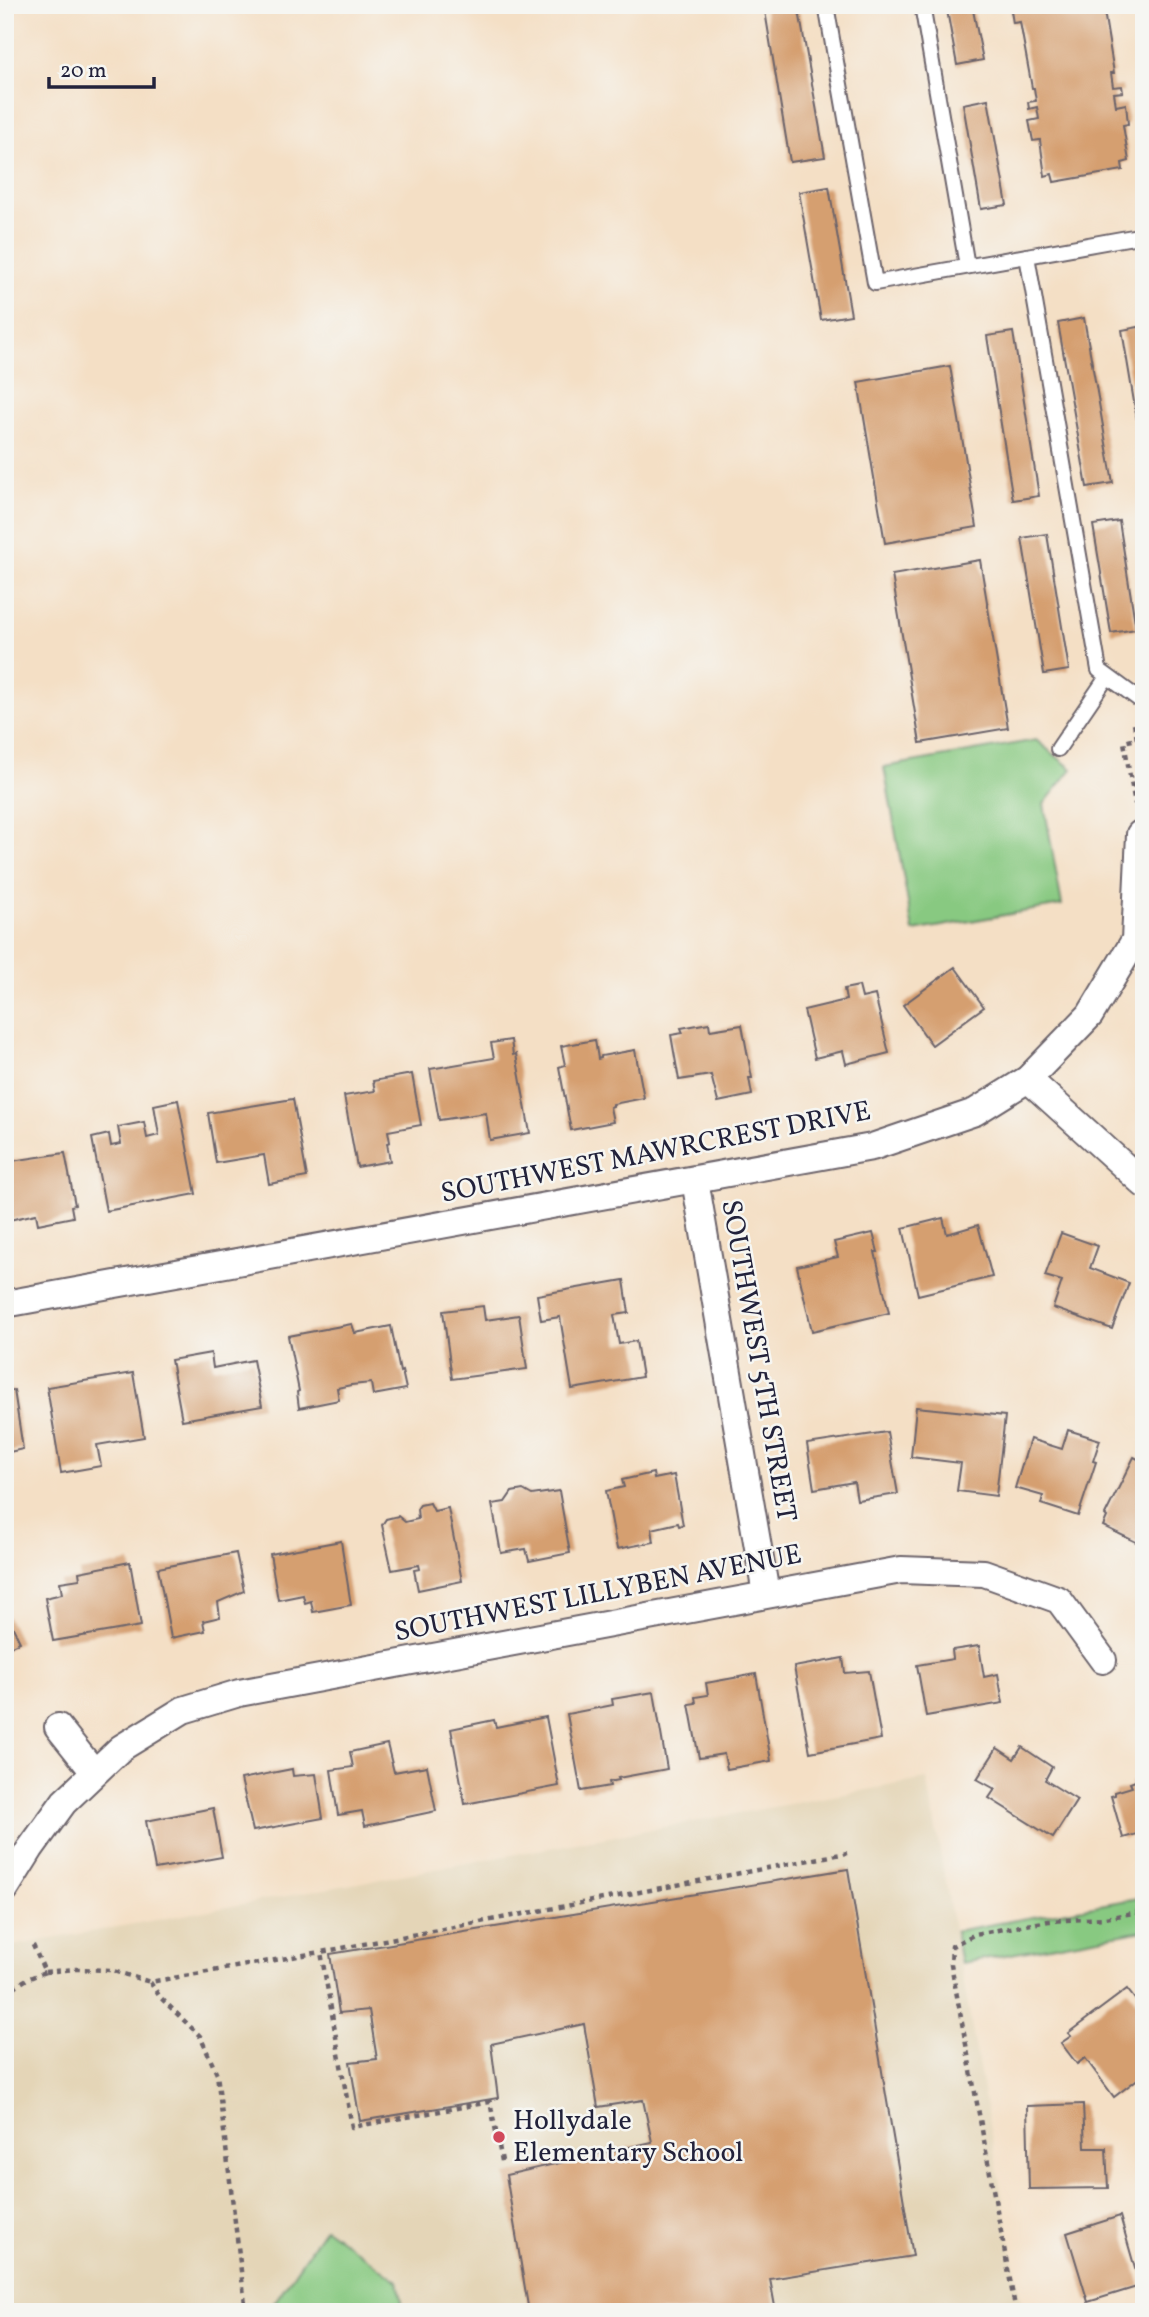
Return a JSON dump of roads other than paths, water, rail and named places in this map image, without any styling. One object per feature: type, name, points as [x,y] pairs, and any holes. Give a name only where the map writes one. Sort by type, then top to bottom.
[{"type":"street","name":"SOUTHWEST MAWRCREST DRIVE","points":[[5,1304],[872,1147],[975,1112],[1028,1079],[1090,1015],[1135,940],[1140,834]]},
{"type":"street","points":[[1028,1079],[1144,1184]]},
{"type":"street","name":"SOUTHWEST 5TH STREET","points":[[695,1180],[766,1594]]},
{"type":"street","name":"SOUTHWEST LILLYBEN AVENUE","points":[[5,1889],[64,1802],[121,1748],[183,1710],[239,1693],[901,1570],[984,1573],[1059,1600],[1103,1660]]},
{"type":"street","points":[[58,1727],[94,1772]]},
{"type":"lane","points":[[826,5],[875,283],[1144,235]]},
{"type":"lane","points":[[922,5],[967,266]]},
{"type":"lane","points":[[1027,256],[1099,670],[1144,703]]},
{"type":"lane","points":[[1058,749],[1107,677]]},
{"type":"place","name":"Hollydale Elementary School","points":[[499,2137]]}]
